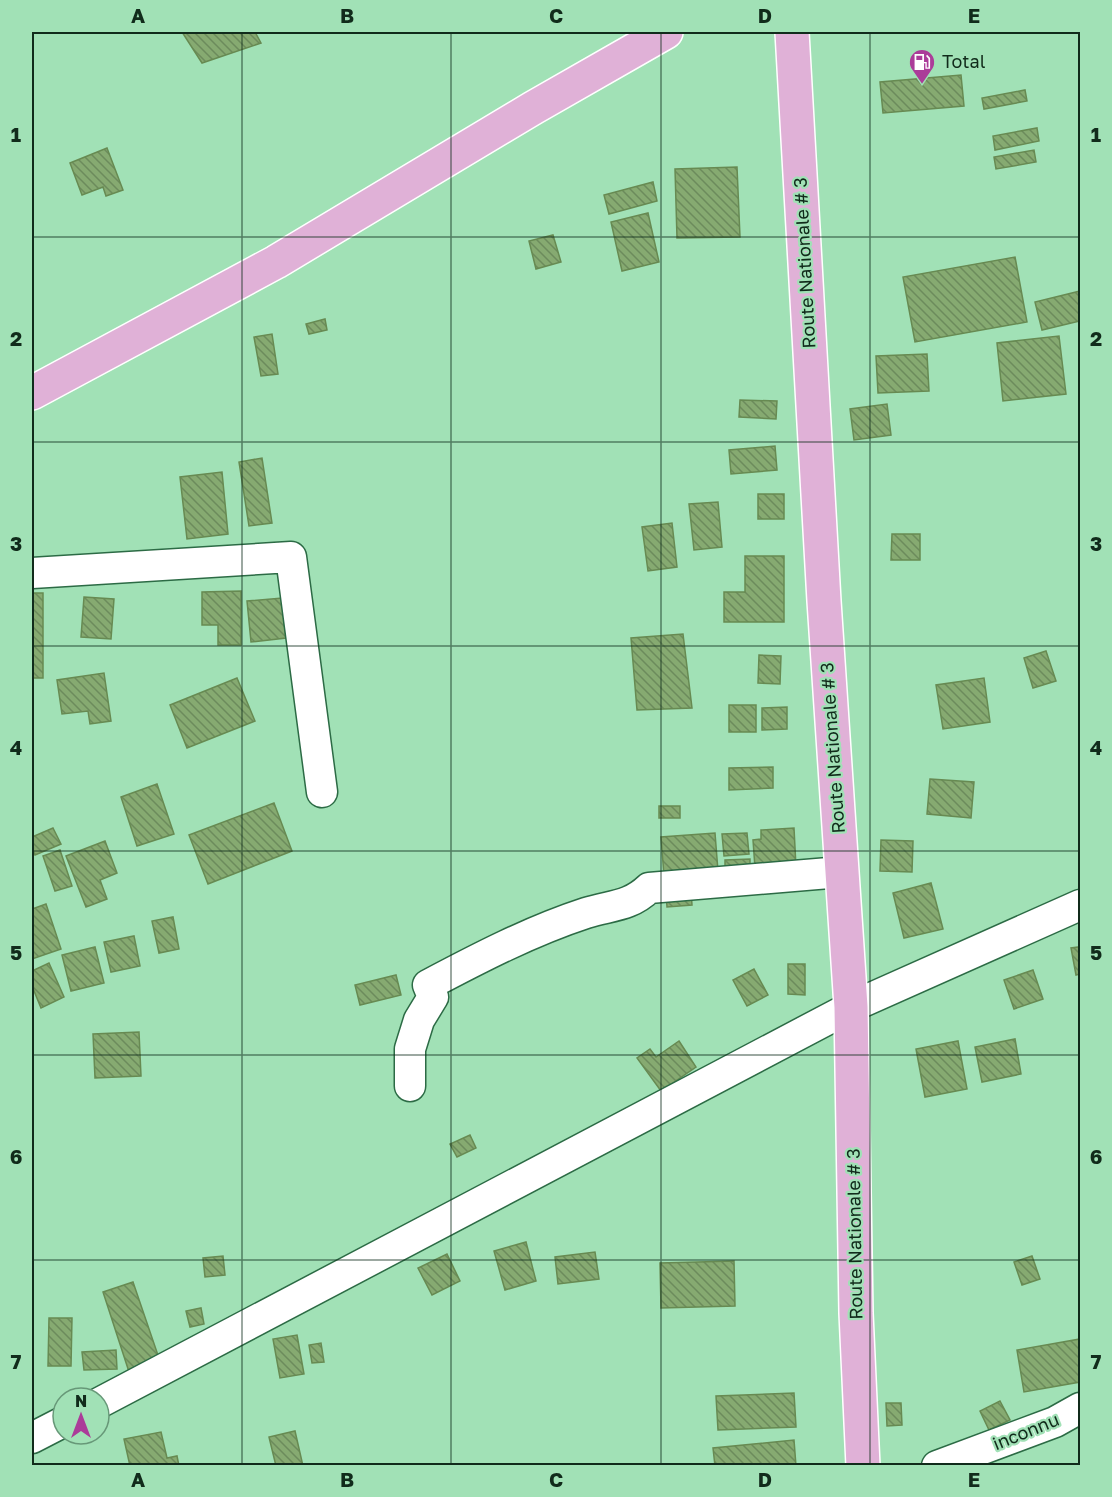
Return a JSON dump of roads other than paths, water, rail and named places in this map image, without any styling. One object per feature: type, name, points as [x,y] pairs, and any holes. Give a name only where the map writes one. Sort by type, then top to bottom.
[{"type":"main road","points":[[32,393],[276,262],[666,32]]},
{"type":"main road","name":"Route Nationale # 3","points":[[792,32],[824,601],[851,1007],[856,1313],[863,1466]]},
{"type":"street","points":[[32,573],[291,557],[322,792]]},
{"type":"street","points":[[410,1086],[410,1049],[419,1020],[433,996],[428,986],[489,953],[586,913],[637,899],[649,888],[842,872]]},
{"type":"street","points":[[111,1396],[851,1007],[1080,905]]},
{"type":"street","name":"inconnu","points":[[937,1466],[1055,1422],[1080,1408]]},
{"type":"street","points":[[32,1438],[51,1428]]},
{"type":"place","name":"Total","points":[[922,85]]}]
